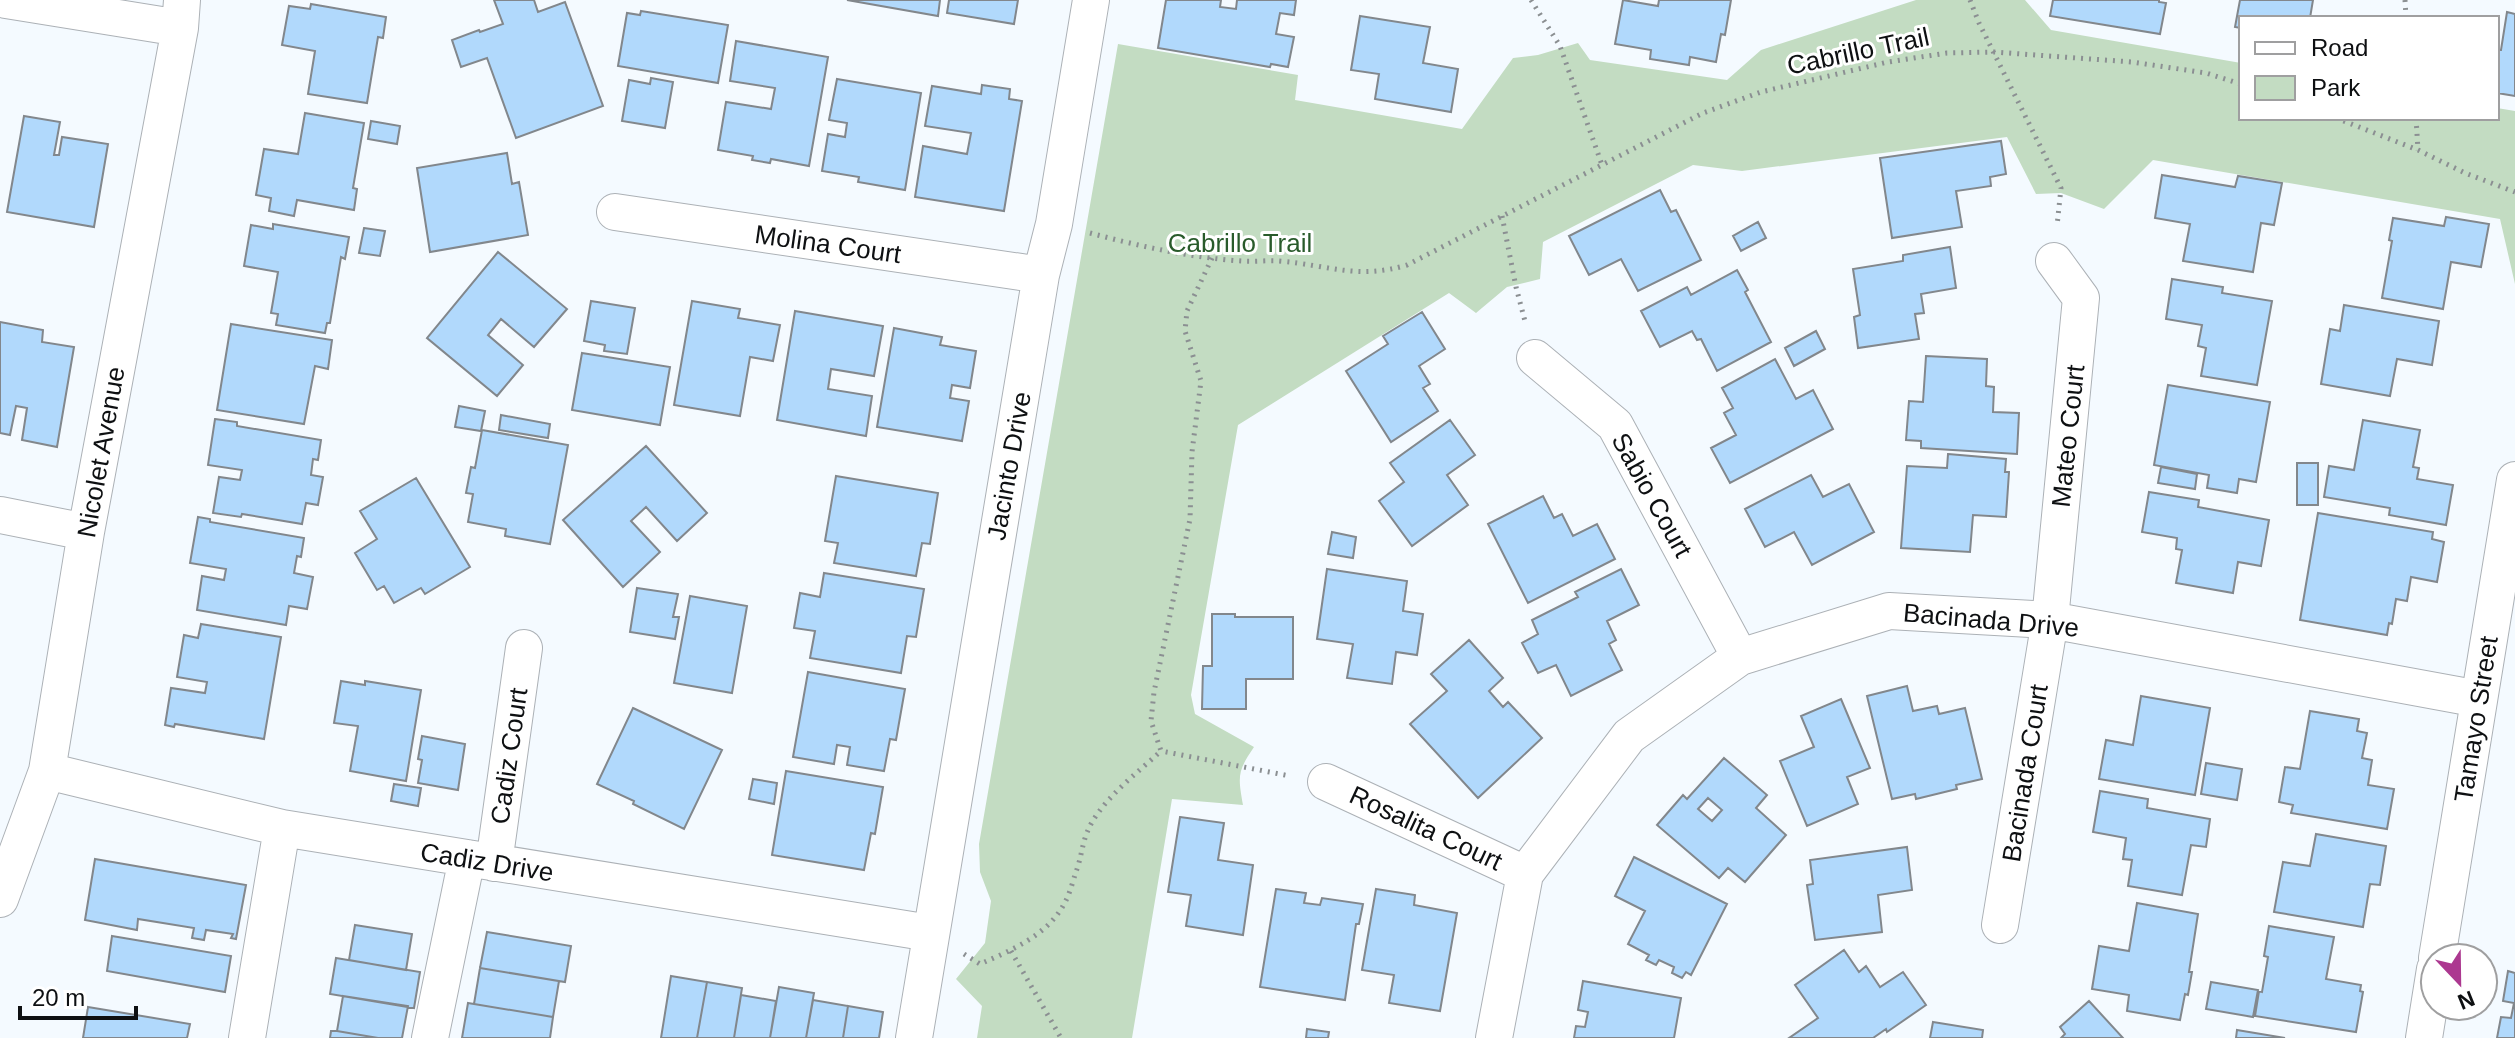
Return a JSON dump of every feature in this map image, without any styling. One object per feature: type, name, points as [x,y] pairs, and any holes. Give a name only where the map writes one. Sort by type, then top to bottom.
[{"type":"street","points":[[6,0],[181,14]]},
{"type":"street","name":"Jacinto Drive","points":[[914,1038],[1041,275],[1054,224],[1091,0]]},
{"type":"street","name":"Nicolet Avenue","points":[[0,899],[47,771],[86,532],[181,14]]},
{"type":"street","name":"Molina Court","points":[[615,212],[1041,275]]},
{"type":"street","name":"Mateo Court","points":[[2050,620],[2081,298],[2054,261]]},
{"type":"street","name":"Sabio Court","points":[[1535,358],[1615,425],[1740,657]]},
{"type":"street","name":"Tamayo Street","points":[[2440,942],[2515,480]]},
{"type":"street","points":[[0,515],[86,532]]},
{"type":"street","name":"Bacinada Drive","points":[[1494,1038],[1525,874],[1629,736],[1740,657],[1889,611],[2050,620],[2479,699]]},
{"type":"street","name":"Bacinada Court","points":[[2000,925],[2050,620]]},
{"type":"street","name":"Cadiz Court","points":[[430,1038],[480,861],[524,648]]},
{"type":"street","name":"Cadiz Drive","points":[[47,771],[282,828],[930,933]]},
{"type":"street","name":"Rosalita Court","points":[[1326,782],[1525,874]]},
{"type":"street","points":[[247,1038],[282,828]]},
{"type":"path","points":[[1531,0],[1560,46],[1602,165]]},
{"type":"path","points":[[1970,0],[2061,188],[2054,261]]},
{"type":"path","name":"Cabrillo Trail","points":[[1054,224],[1112,239],[1212,258],[1277,261],[1348,272],[1387,271],[1407,265],[1703,113],[1761,92],[1888,62],[1947,53],[1994,52],[2132,62],[2206,73],[2239,83]]},
{"type":"path","points":[[2341,120],[2515,192]]},
{"type":"path","points":[[2416,120],[2418,150]]},
{"type":"path","points":[[1502,216],[1516,287],[1535,358]]},
{"type":"path","points":[[1161,751],[1151,721],[1157,677],[1190,519],[1192,452],[1201,381],[1185,331],[1187,311],[1212,258]]},
{"type":"path","points":[[1161,751],[1249,770],[1326,782]]},
{"type":"path","points":[[930,933],[980,964],[1011,951],[1051,922],[1064,904],[1079,865],[1082,843],[1094,820],[1120,788],[1161,751]]},
{"type":"path","points":[[1011,951],[1061,1038]]},
{"type":"green space","name":"Cabrillo Trail","points":[[1916,0],[2025,0],[2051,30],[2239,63],[2239,120],[2499,120],[2499,108],[2515,111],[2515,284],[2500,219],[2153,160],[2104,209],[2061,193],[2036,194],[2007,137],[1742,171],[1693,165],[1543,242],[1540,279],[1507,287],[1476,313],[1449,293],[1238,425],[1191,695],[1195,714],[1254,747],[1240,774],[1243,805],[1172,799],[1132,1038],[977,1038],[982,1006],[956,979],[985,943],[991,901],[980,872],[979,844],[1118,44],[1298,75],[1295,100],[1462,129],[1513,58],[1538,55],[1578,43],[1590,60],[1727,80],[1761,50]]},
{"type":"building","points":[[494,0],[534,0],[538,12],[565,2],[603,106],[516,138],[487,58],[461,67],[452,40],[503,24]]},
{"type":"building","points":[[847,0],[940,0],[938,16]]},
{"type":"building","points":[[949,0],[1018,0],[1014,24],[947,13]]},
{"type":"building","points":[[1166,0],[1221,0],[1220,7],[1236,9],[1237,0],[1296,0],[1294,15],[1280,13],[1276,34],[1294,37],[1288,67],[1271,64],[1270,67],[1158,48]]},
{"type":"building","points":[[1623,0],[1658,6],[1659,0],[1731,0],[1716,62],[1690,57],[1689,65],[1650,59],[1651,50],[1615,44]]},
{"type":"building","points":[[2053,0],[2159,0],[2166,3],[2160,34],[2050,16]]},
{"type":"building","points":[[2240,0],[2313,0],[2310,16],[2239,16],[2239,28],[2235,27]]},
{"type":"building","points":[[311,4],[386,17],[383,38],[378,37],[367,103],[308,94],[315,51],[282,45],[289,6],[310,9]]},
{"type":"building","points":[[641,11],[728,25],[718,83],[618,66],[627,13],[640,15]]},
{"type":"building","points":[[2507,12],[2515,14],[2515,96],[2499,93],[2499,50]]},
{"type":"building","points":[[1360,16],[1430,27],[1423,63],[1458,69],[1451,112],[1375,99],[1379,74],[1351,70]]},
{"type":"building","points":[[736,41],[828,57],[809,166],[771,159],[770,163],[752,160],[753,156],[718,150],[726,102],[771,109],[775,88],[730,81]]},
{"type":"building","points":[[651,78],[673,82],[665,128],[622,121],[629,80],[650,84]]},
{"type":"building","points":[[837,79],[921,93],[905,190],[858,182],[859,177],[822,171],[828,134],[845,137],[847,123],[829,120]]},
{"type":"building","points":[[982,85],[1010,89],[1009,99],[1022,101],[1004,211],[915,197],[923,146],[967,154],[971,133],[925,126],[932,86],[981,94]]},
{"type":"building","points":[[305,113],[364,123],[353,188],[357,189],[354,210],[297,200],[294,216],[269,211],[271,198],[256,195],[264,149],[298,154]]},
{"type":"building","points":[[24,116],[60,122],[54,155],[59,155],[62,137],[108,144],[94,227],[7,212]]},
{"type":"building","points":[[371,121],[400,126],[397,144],[368,139]]},
{"type":"building","points":[[2001,141],[2006,174],[1990,177],[1991,186],[1956,191],[1962,227],[1892,238],[1880,158]]},
{"type":"building","points":[[507,153],[512,184],[519,182],[528,235],[430,252],[417,168]]},
{"type":"building","points":[[2162,175],[2235,187],[2238,176],[2282,183],[2274,225],[2261,223],[2253,272],[2183,261],[2190,224],[2155,218]]},
{"type":"building","points":[[1660,190],[1671,212],[1676,210],[1701,260],[1638,291],[1621,259],[1589,275],[1569,236]]},
{"type":"building","points":[[2446,217],[2489,224],[2481,267],[2451,262],[2443,309],[2382,298],[2393,218],[2444,226]]},
{"type":"building","points":[[1758,222],[1766,238],[1741,251],[1733,236]]},
{"type":"building","points":[[273,224],[349,237],[345,259],[341,257],[330,323],[327,323],[325,333],[276,325],[278,314],[271,313],[278,272],[244,266],[251,225],[273,229]]},
{"type":"building","points":[[364,228],[385,231],[380,256],[359,253]]},
{"type":"building","points":[[1950,247],[1956,288],[1921,294],[1924,313],[1915,314],[1919,339],[1858,348],[1854,317],[1860,315],[1853,269],[1903,261],[1903,255]]},
{"type":"building","points":[[498,252],[567,309],[534,347],[501,319],[488,335],[523,365],[497,396],[427,338]]},
{"type":"building","points":[[1737,270],[1771,342],[1717,371],[1701,339],[1697,340],[1692,331],[1660,347],[1641,311],[1687,287],[1691,295]]},
{"type":"building","points":[[2172,279],[2223,287],[2222,293],[2272,301],[2257,385],[2201,376],[2206,348],[2198,346],[2202,325],[2166,319]]},
{"type":"building","points":[[591,301],[635,308],[627,354],[604,351],[605,345],[584,341]]},
{"type":"building","points":[[692,301],[740,309],[738,318],[780,325],[773,361],[750,357],[740,416],[674,405]]},
{"type":"building","points":[[2344,305],[2439,321],[2432,365],[2397,359],[2390,396],[2321,384],[2330,329],[2340,331]]},
{"type":"building","points":[[795,311],[883,326],[874,376],[831,369],[828,389],[872,396],[866,436],[777,420]]},
{"type":"building","points":[[1422,312],[1445,349],[1419,366],[1430,384],[1423,388],[1438,411],[1391,442],[1346,371],[1388,344],[1383,336]]},
{"type":"building","points":[[0,322],[43,330],[42,342],[74,347],[57,447],[22,440],[27,408],[16,406],[10,435],[0,433]]},
{"type":"building","points":[[231,324],[332,340],[328,369],[315,366],[304,424],[217,410]]},
{"type":"building","points":[[894,328],[942,337],[940,345],[976,351],[970,388],[952,385],[950,398],[969,401],[962,441],[877,427]]},
{"type":"building","points":[[1816,331],[1825,349],[1794,366],[1785,348]]},
{"type":"building","points":[[582,353],[670,367],[660,425],[572,410]]},
{"type":"building","points":[[1926,356],[1987,359],[1986,386],[1994,387],[1993,412],[2019,413],[2017,454],[1921,448],[1921,441],[1906,440],[1909,401],[1923,402]]},
{"type":"building","points":[[1775,359],[1796,399],[1813,390],[1833,429],[1730,483],[1711,448],[1736,435],[1724,413],[1733,408],[1722,388]]},
{"type":"building","points":[[2168,385],[2270,402],[2256,482],[2239,479],[2237,493],[2207,488],[2209,475],[2154,465]]},
{"type":"building","points":[[459,406],[485,411],[481,431],[455,427]]},
{"type":"building","points":[[501,415],[550,424],[548,438],[499,430]]},
{"type":"building","points":[[215,419],[237,422],[237,426],[321,440],[318,460],[313,459],[311,475],[323,477],[318,505],[306,503],[302,524],[242,514],[241,517],[213,513],[219,477],[240,480],[242,470],[208,465]]},
{"type":"building","points":[[1450,420],[1475,455],[1447,475],[1468,505],[1412,546],[1379,501],[1404,482],[1390,463]]},
{"type":"building","points":[[2363,420],[2420,430],[2413,467],[2419,468],[2417,479],[2453,485],[2446,525],[2389,515],[2390,508],[2324,497],[2329,466],[2354,470]]},
{"type":"building","points":[[482,430],[568,445],[550,544],[505,536],[506,529],[468,522],[473,494],[466,493],[471,467],[475,468]]},
{"type":"building","points":[[646,446],[707,513],[677,541],[646,507],[631,521],[660,552],[623,587],[563,520]]},
{"type":"building","points":[[1948,454],[2006,459],[2005,472],[2009,472],[2006,517],[1973,515],[1970,552],[1901,548],[1907,466],[1947,468]]},
{"type":"building","points":[[2297,463],[2318,463],[2318,505],[2297,505]]},
{"type":"building","points":[[2161,467],[2197,474],[2195,489],[2158,483]]},
{"type":"building","points":[[1811,475],[1823,497],[1849,484],[1874,532],[1812,565],[1794,532],[1765,547],[1745,509]]},
{"type":"building","points":[[836,476],[938,493],[930,544],[922,543],[916,576],[834,563],[838,543],[825,541]]},
{"type":"building","points":[[416,478],[470,567],[425,594],[421,588],[394,603],[384,586],[377,590],[355,553],[377,539],[360,511]]},
{"type":"building","points":[[2149,492],[2199,500],[2198,507],[2269,520],[2261,566],[2238,562],[2233,593],[2176,583],[2182,550],[2176,549],[2177,538],[2142,532]]},
{"type":"building","points":[[1543,496],[1554,518],[1562,514],[1573,536],[1597,524],[1615,559],[1528,603],[1488,524]]},
{"type":"building","points":[[2318,513],[2433,532],[2432,539],[2444,542],[2437,582],[2411,577],[2407,601],[2396,599],[2387,635],[2300,620]]},
{"type":"building","points":[[198,517],[210,519],[210,522],[304,538],[294,573],[313,577],[307,609],[289,606],[286,625],[197,610],[202,576],[224,580],[226,569],[190,563]]},
{"type":"building","points":[[1332,532],[1356,537],[1353,558],[1328,554]]},
{"type":"building","points":[[1327,569],[1407,581],[1403,611],[1423,614],[1417,655],[1396,652],[1392,684],[1347,678],[1353,644],[1317,639]]},
{"type":"building","points":[[1621,569],[1639,605],[1607,621],[1616,640],[1609,644],[1622,670],[1571,696],[1556,665],[1538,673],[1522,643],[1538,634],[1532,620],[1578,597],[1575,592]]},
{"type":"building","points":[[824,573],[924,589],[916,637],[907,636],[901,673],[810,658],[815,631],[794,628],[800,593],[820,597]]},
{"type":"building","points":[[637,588],[678,594],[673,617],[679,617],[675,639],[630,632]]},
{"type":"building","points":[[690,596],[747,606],[732,693],[674,683]]},
{"type":"building","points":[[1212,614],[1293,617],[1293,679],[1246,679],[1246,709],[1202,709],[1203,666],[1212,666]]},
{"type":"building","points":[[201,624],[281,637],[264,739],[165,725],[171,688],[205,693],[207,682],[177,677],[184,635],[198,638]]},
{"type":"building","points":[[1469,640],[1503,678],[1489,691],[1503,707],[1508,702],[1542,738],[1478,798],[1410,724],[1447,691],[1431,674]]},
{"type":"building","points":[[808,672],[905,689],[896,740],[890,739],[884,771],[847,765],[850,747],[837,745],[834,764],[793,757]]},
{"type":"building","points":[[341,681],[365,685],[365,681],[421,690],[406,781],[350,771],[358,726],[334,723]]},
{"type":"building","points":[[1907,686],[1913,711],[1937,706],[1939,714],[1965,708],[1982,779],[1916,799],[1915,794],[1892,799],[1867,696]]},
{"type":"building","points":[[2141,696],[2210,708],[2195,795],[2099,779],[2106,740],[2133,745]]},
{"type":"building","points":[[1841,699],[1870,768],[1847,777],[1858,804],[1807,826],[1780,761],[1814,747],[1801,716]]},
{"type":"building","points":[[633,708],[722,750],[684,829],[597,784]]},
{"type":"building","points":[[2310,711],[2359,719],[2357,731],[2367,733],[2362,758],[2372,760],[2368,785],[2394,789],[2387,829],[2291,813],[2293,805],[2279,802],[2285,767],[2300,769]]},
{"type":"building","points":[[422,736],[465,744],[458,790],[418,783]]},
{"type":"building","points":[[1724,758],[1767,795],[1756,808],[1786,835],[1745,882],[1728,868],[1719,878],[1657,825],[1683,795],[1687,799]],"holes":[[[1708,798],[1722,810],[1712,821],[1698,809]]]},
{"type":"building","points":[[2206,763],[2242,769],[2237,800],[2201,794]]},
{"type":"building","points":[[786,771],[883,787],[875,834],[871,833],[864,870],[772,855]]},
{"type":"building","points":[[753,779],[777,783],[774,804],[749,799]]},
{"type":"building","points":[[394,784],[421,788],[418,806],[391,801]]},
{"type":"building","points":[[2100,791],[2148,799],[2147,808],[2210,819],[2206,847],[2191,845],[2182,895],[2128,886],[2132,860],[2123,859],[2126,838],[2093,832]]},
{"type":"building","points":[[1180,817],[1224,823],[1218,860],[1253,865],[1243,935],[1186,926],[1191,895],[1168,892]]},
{"type":"building","points":[[2316,834],[2386,846],[2380,885],[2370,884],[2363,927],[2274,912],[2283,862],[2310,866]]},
{"type":"building","points":[[1907,847],[1912,890],[1878,895],[1882,932],[1815,940],[1807,885],[1813,884],[1810,860]]},
{"type":"building","points":[[1634,857],[1727,904],[1691,975],[1686,972],[1682,978],[1672,973],[1674,967],[1659,960],[1656,965],[1646,960],[1649,955],[1628,944],[1645,911],[1615,896]]},
{"type":"building","points":[[95,859],[246,885],[236,939],[231,938],[233,934],[206,930],[204,940],[192,938],[194,928],[138,919],[137,930],[85,920]]},
{"type":"building","points":[[1276,889],[1306,893],[1304,903],[1320,905],[1322,898],[1363,904],[1359,924],[1356,924],[1345,1000],[1260,987]]},
{"type":"building","points":[[1376,889],[1415,895],[1414,905],[1457,913],[1440,1011],[1389,1003],[1394,975],[1362,970]]},
{"type":"building","points":[[2137,903],[2198,914],[2189,972],[2192,972],[2180,1020],[2127,1011],[2129,995],[2092,989],[2099,946],[2129,951]]},
{"type":"building","points":[[355,925],[412,934],[406,970],[349,960]]},
{"type":"building","points":[[2269,926],[2334,937],[2326,979],[2361,985],[2360,991],[2363,992],[2356,1032],[2255,1016],[2268,957],[2264,956]]},
{"type":"building","points":[[487,932],[571,946],[565,982],[480,968]]},
{"type":"building","points":[[112,936],[231,956],[225,992],[107,971]]},
{"type":"building","points":[[1844,950],[1859,972],[1866,966],[1880,987],[1903,972],[1926,1005],[1873,1038],[1789,1038],[1818,1018],[1795,985]]},
{"type":"building","points":[[336,958],[420,972],[414,1008],[330,994]]},
{"type":"building","points":[[480,968],[559,981],[553,1017],[474,1004]]},
{"type":"building","points":[[2508,971],[2515,973],[2515,1038],[2497,1038],[2501,1017],[2511,1018],[2514,1003],[2503,1001]]},
{"type":"building","points":[[671,976],[707,982],[697,1038],[661,1038]]},
{"type":"building","points":[[1583,981],[1681,998],[1674,1038],[1574,1038],[1576,1026],[1585,1027],[1588,1012],[1578,1010]]},
{"type":"building","points":[[707,982],[742,988],[734,1038],[697,1038]]},
{"type":"building","points":[[2211,982],[2258,990],[2253,1017],[2206,1009]]},
{"type":"building","points":[[779,987],[814,993],[806,1038],[770,1038]]},
{"type":"building","points":[[741,995],[776,1001],[770,1038],[734,1038]]},
{"type":"building","points":[[343,996],[408,1006],[402,1038],[378,1038],[337,1031]]},
{"type":"building","points":[[813,1000],[848,1006],[843,1038],[806,1038]]},
{"type":"building","points":[[2089,1001],[2123,1038],[2061,1038],[2065,1034],[2060,1027]]},
{"type":"building","points":[[468,1003],[553,1017],[550,1038],[462,1038]]},
{"type":"building","points":[[848,1006],[883,1012],[879,1038],[843,1038]]},
{"type":"building","points":[[88,1007],[190,1024],[187,1038],[83,1038]]},
{"type":"building","points":[[1933,1022],[1983,1030],[1982,1038],[1930,1038]]},
{"type":"building","points":[[1307,1029],[1329,1032],[1328,1038],[1306,1038]]},
{"type":"building","points":[[2237,1030],[2285,1038],[2236,1038]]},
{"type":"building","points":[[331,1031],[337,1031],[378,1038],[330,1038]]}]
